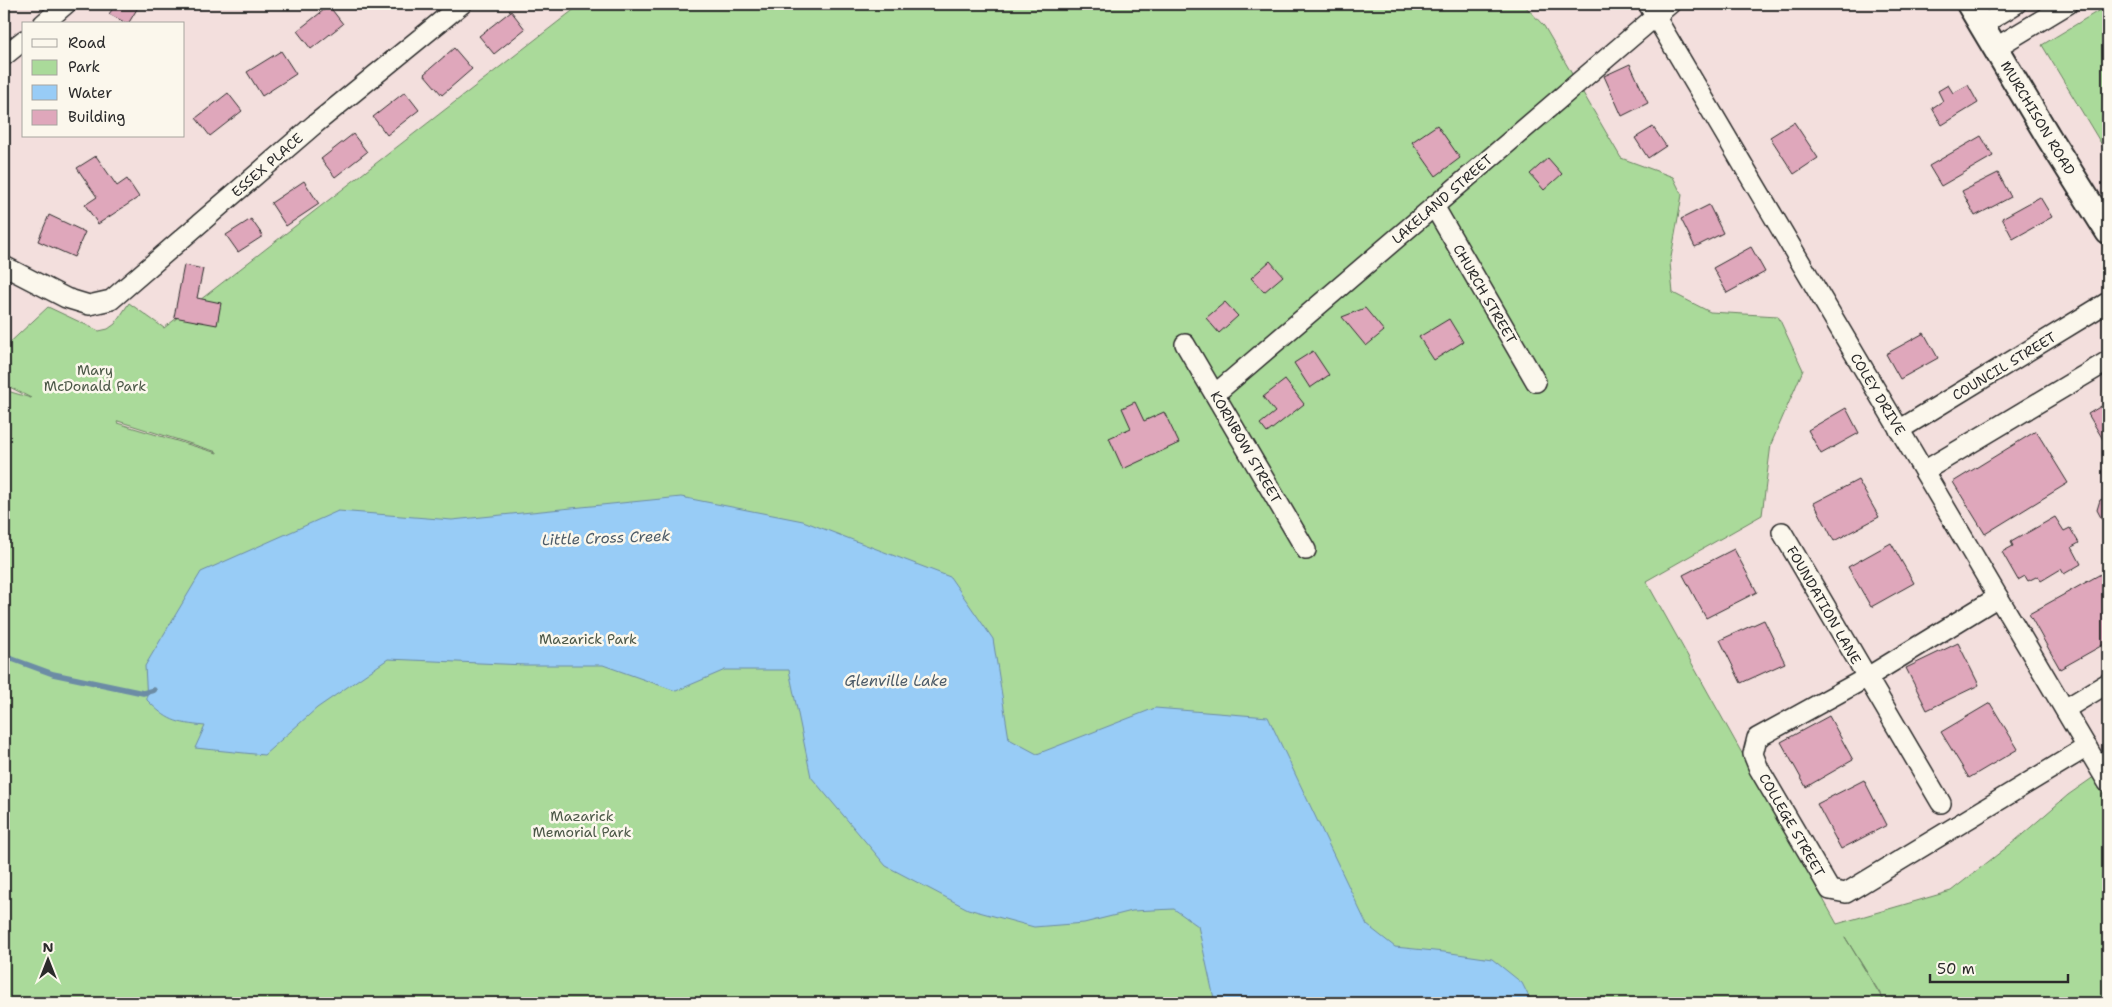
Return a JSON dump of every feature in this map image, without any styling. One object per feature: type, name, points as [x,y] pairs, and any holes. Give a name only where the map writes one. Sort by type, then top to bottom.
[{"type":"main road","name":"MURCHISON ROAD","points":[[1969,4],[2108,232]]},
{"type":"street","points":[[45,22],[66,4]]},
{"type":"street","name":"ESSEX PLACE","points":[[4,266],[66,298],[89,306],[111,300],[314,124],[462,4]]},
{"type":"street","name":"LAKELAND STREET","points":[[1215,394],[1434,206],[1652,10],[1670,4]]},
{"type":"street","points":[[1982,25],[2016,4]]},
{"type":"street","points":[[1995,48],[2068,4]]},
{"type":"street","name":"COLEY DRIVE","points":[[1652,10],[2108,783]]},
{"type":"street","points":[[4,56],[22,42]]},
{"type":"street","name":"CHURCH STREET","points":[[1434,206],[1536,382]]},
{"type":"street","name":"COUNCIL STREET","points":[[1899,430],[2108,302]]},
{"type":"street","name":"KORNBOW STREET","points":[[1185,344],[1306,550]]},
{"type":"street","points":[[1924,471],[2108,362]]},
{"type":"street","name":"FOUNDATION LANE","points":[[1782,532],[1941,803]]},
{"type":"street","name":"FOUNDATION LANE","points":[[1866,678],[1998,597]]},
{"type":"street","name":"COLLEGE STREET","points":[[1866,678],[1757,738],[1753,754],[1759,769],[1830,890],[1846,893],[2087,747]]},
{"type":"street","points":[[2064,709],[2108,683]]},
{"type":"green space","name":"Mazarick Park","points":[[581,4],[1523,4],[1544,26],[1621,158],[1673,177],[1682,195],[1670,263],[1673,293],[1710,312],[1778,316],[1803,370],[1771,444],[1762,515],[1646,581],[1837,924],[1951,891],[2016,840],[2068,795],[2108,767],[2108,1003],[1886,1003],[1845,937],[1885,1003],[4,1003],[4,390],[31,398],[4,384],[4,348],[48,307],[99,331],[108,329],[115,324],[129,303],[164,328]],"holes":[[[118,421],[217,453],[117,423]]]},
{"type":"green space","points":[[2108,5],[2108,155],[2042,45]]},
{"type":"water","name":"Glenville Lake","points":[[681,497],[803,521],[950,577],[993,639],[1009,739],[1037,754],[1155,708],[1268,717],[1367,925],[1395,947],[1492,959],[1522,983],[1532,1003],[1215,1003],[1198,926],[1174,909],[1132,911],[1084,923],[1034,927],[968,909],[886,866],[811,777],[789,670],[725,670],[676,691],[603,665],[525,665],[388,659],[317,708],[264,755],[195,748],[205,726],[186,724],[173,720],[147,700],[145,666],[201,572],[338,511],[452,520]]},
{"type":"building","points":[[116,4],[140,4],[129,22],[124,22],[109,14]]},
{"type":"building","points":[[356,4],[367,4],[360,9]]},
{"type":"building","points":[[540,4],[551,4],[544,9]]},
{"type":"building","points":[[329,6],[343,24],[311,49],[297,31]]},
{"type":"building","points":[[511,11],[525,29],[494,54],[479,36]]},
{"type":"building","points":[[454,48],[472,69],[442,95],[424,74]]},
{"type":"building","points":[[281,51],[296,74],[262,96],[247,72]]},
{"type":"building","points":[[1630,64],[1648,103],[1622,116],[1604,76]]},
{"type":"building","points":[[1948,85],[1953,93],[1968,85],[1978,103],[1942,125],[1932,108],[1943,101],[1938,91]]},
{"type":"building","points":[[405,92],[419,110],[387,135],[373,117]]},
{"type":"building","points":[[228,93],[242,111],[210,136],[196,118]]},
{"type":"building","points":[[1794,122],[1818,158],[1794,174],[1770,137]]},
{"type":"building","points":[[1437,125],[1460,158],[1436,176],[1412,142]]},
{"type":"building","points":[[1653,127],[1666,146],[1648,158],[1635,138]]},
{"type":"building","points":[[2108,132],[2108,149],[2101,136]]},
{"type":"building","points":[[353,134],[367,152],[335,177],[321,159]]},
{"type":"building","points":[[1981,136],[1993,156],[1941,186],[1929,166]]},
{"type":"building","points":[[96,156],[117,186],[127,179],[139,197],[98,224],[85,205],[97,197],[77,168]]},
{"type":"building","points":[[1548,158],[1562,174],[1544,190],[1530,174]]},
{"type":"building","points":[[1998,173],[2011,197],[1975,216],[1962,191]]},
{"type":"building","points":[[304,181],[319,204],[286,226],[271,203]]},
{"type":"building","points":[[2040,197],[2052,217],[2013,239],[2002,218]]},
{"type":"building","points":[[1709,205],[1723,233],[1695,247],[1681,219]]},
{"type":"building","points":[[49,215],[85,232],[74,257],[38,241]]},
{"type":"building","points":[[251,219],[263,236],[238,252],[226,235]]},
{"type":"building","points":[[1751,247],[1765,272],[1727,293],[1713,268]]},
{"type":"building","points":[[1270,261],[1283,276],[1264,292],[1251,278]]},
{"type":"building","points":[[184,265],[203,269],[197,298],[221,303],[217,325],[174,317]]},
{"type":"building","points":[[1225,302],[1238,316],[1219,333],[1206,318]]},
{"type":"building","points":[[1365,308],[1384,331],[1366,346],[1342,317]]},
{"type":"building","points":[[1449,319],[1463,342],[1434,360],[1419,337]]},
{"type":"building","points":[[1924,333],[1938,358],[1900,379],[1886,354]]},
{"type":"building","points":[[1313,351],[1329,375],[1310,388],[1294,363]]},
{"type":"building","points":[[1285,380],[1304,404],[1267,433],[1260,424],[1275,412],[1263,397]]},
{"type":"building","points":[[1135,402],[1144,421],[1164,412],[1179,443],[1123,469],[1109,438],[1131,428],[1122,408]]},
{"type":"building","points":[[2108,402],[2108,448],[2088,414]]},
{"type":"building","points":[[1846,408],[1859,433],[1821,454],[1808,430]]},
{"type":"building","points":[[2036,431],[2068,483],[1985,534],[1953,482]]},
{"type":"building","points":[[1858,480],[1879,517],[1834,541],[1814,503]]},
{"type":"building","points":[[2108,497],[2108,531],[2097,510],[2100,500]]},
{"type":"building","points":[[2055,517],[2064,531],[2070,528],[2079,543],[2072,547],[2081,564],[2064,574],[2061,569],[2041,581],[2038,576],[2028,581],[2025,576],[2018,580],[2002,552],[2013,546],[2011,542]]},
{"type":"building","points":[[1891,543],[1914,583],[1871,607],[1848,567]]},
{"type":"building","points":[[1734,549],[1757,592],[1706,618],[1683,575]]},
{"type":"building","points":[[2108,570],[2108,642],[2060,669],[2029,614]]},
{"type":"building","points":[[1764,620],[1785,663],[1741,683],[1720,640]]},
{"type":"building","points":[[1958,643],[1979,685],[1927,710],[1906,668]]},
{"type":"building","points":[[1990,703],[2018,749],[1969,778],[1941,732]]},
{"type":"building","points":[[1829,716],[1853,760],[1806,787],[1781,742]]},
{"type":"building","points":[[1864,780],[1887,825],[1841,849],[1817,804]]},
{"type":"waterway","name":"Little Cross Creek","points":[[4,656],[53,674],[143,693],[154,690]]},
{"type":"park label","name":"Mary McDonald Park","points":[[95,378]]},
{"type":"park label","name":"Mazarick Memorial Park","points":[[582,824]]}]
